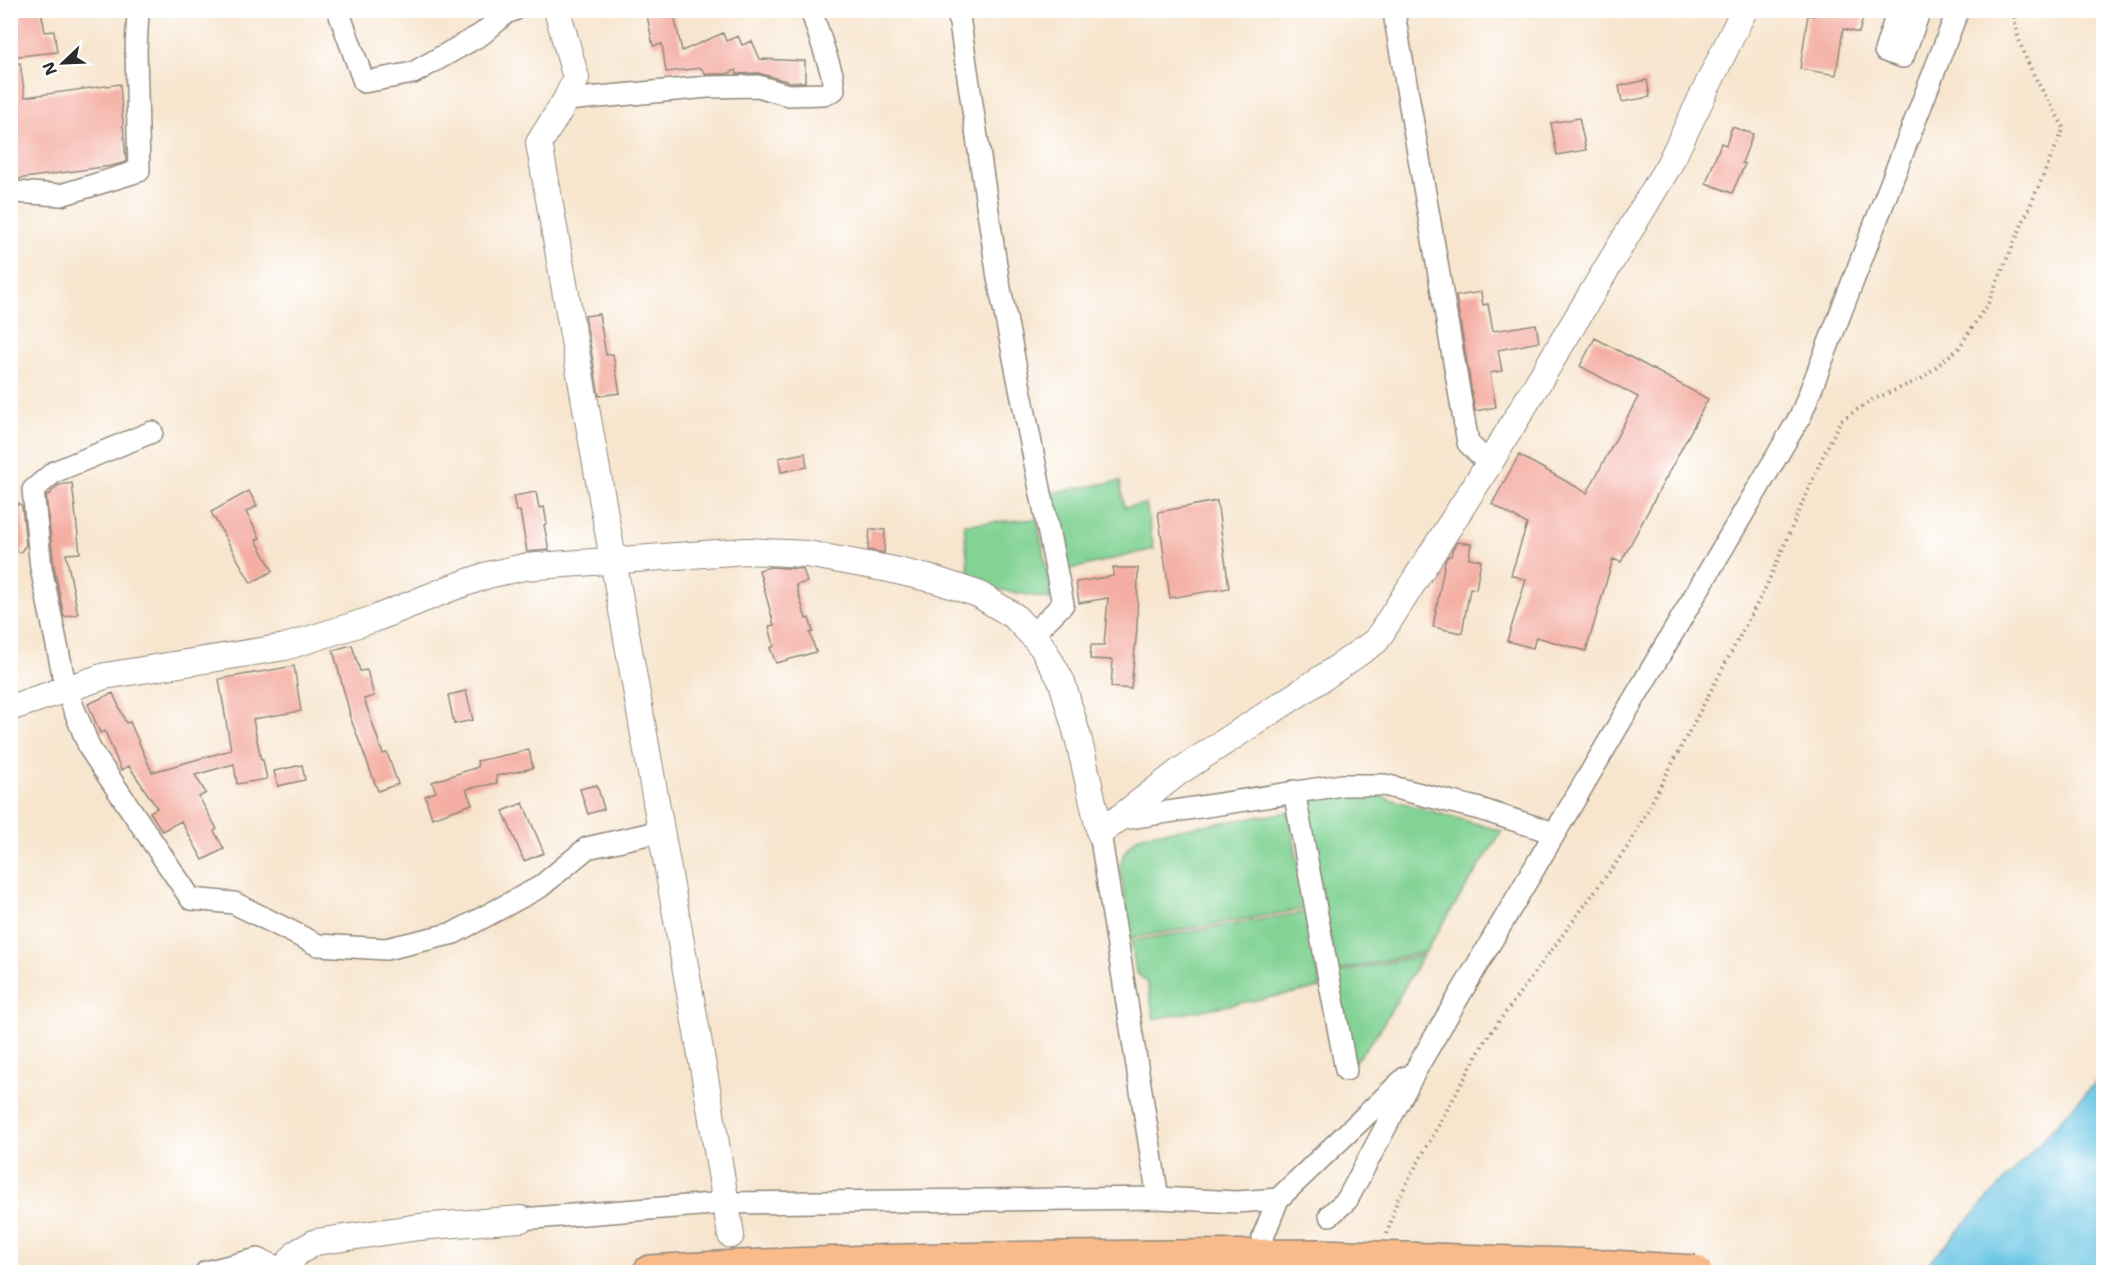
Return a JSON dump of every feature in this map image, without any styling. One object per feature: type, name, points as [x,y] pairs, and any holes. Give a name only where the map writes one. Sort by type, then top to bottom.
[{"type":"highway","points":[[650,1272],[928,1260],[1321,1256],[1695,1272]]},
{"type":"street","points":[[10,194],[14,192],[61,195],[139,171],[136,52],[138,10]]},
{"type":"street","points":[[338,10],[364,82],[413,73],[482,34],[506,13],[514,10]]},
{"type":"street","points":[[557,10],[576,78],[566,100],[539,143],[731,1235]]},
{"type":"street","points":[[566,100],[708,87],[758,86],[788,95],[824,94],[834,90],[832,74],[811,10]]},
{"type":"street","points":[[958,10],[998,278],[1063,604],[1032,635]]},
{"type":"street","points":[[1397,10],[1395,19],[1468,443],[1489,464]]},
{"type":"street","points":[[1108,826],[1180,771],[1376,641],[1489,464],[1669,165],[1744,10]]},
{"type":"street","points":[[1898,10],[1885,51],[1903,57],[1920,10]]},
{"type":"street","points":[[1330,1215],[1347,1200],[1419,1064],[1802,415],[1958,10]]},
{"type":"street","points":[[152,432],[54,472],[33,490],[41,568],[66,689],[90,749],[191,899],[234,903],[318,945],[386,949],[454,933],[540,887],[587,848],[661,831]]},
{"type":"street","points":[[10,708],[105,676],[285,647],[374,618],[489,575],[524,567],[746,551],[807,554],[936,580],[978,594],[1014,616],[1043,648],[1062,682],[1108,826],[1158,1198]]},
{"type":"street","points":[[1108,826],[1294,792],[1342,785],[1384,785],[1480,809],[1554,833]]},
{"type":"street","points":[[1294,792],[1346,1070]]},
{"type":"street","points":[[1263,1237],[1278,1199],[1419,1064]]},
{"type":"street","points":[[206,1272],[258,1259],[282,1271],[298,1252],[316,1242],[419,1227],[726,1203],[1158,1198],[1237,1202],[1278,1199]]},
{"type":"path","points":[[1385,1238],[1397,1201],[1486,1039],[1629,844],[1767,585],[1841,420],[1874,399],[1922,379],[1959,348],[1988,303],[2064,128],[2026,62],[2014,19],[2014,10]]},
{"type":"green space","points":[[1120,481],[1124,507],[1146,504],[1154,549],[1063,571],[1048,493]]},
{"type":"green space","points":[[1037,519],[1051,591],[1050,599],[996,589],[969,576],[964,524]]},
{"type":"green space","points":[[1355,794],[1382,797],[1502,831],[1425,952],[1336,971],[1307,807],[1309,799]]},
{"type":"green space","points":[[1289,812],[1306,909],[1131,938],[1120,868],[1127,848],[1137,838],[1142,835]]},
{"type":"green space","points":[[1307,912],[1321,988],[1154,1019],[1147,982],[1136,972],[1131,941]]},
{"type":"green space","points":[[1423,955],[1379,1031],[1353,1064],[1337,973]]},
{"type":"water","points":[[2103,1069],[2103,1272],[1920,1272],[2095,1083]]},
{"type":"building","points":[[10,10],[41,10],[45,32],[54,31],[57,52],[10,57]]},
{"type":"building","points":[[646,10],[673,10],[682,51],[723,33],[726,41],[738,36],[742,45],[752,41],[760,59],[805,61],[805,82],[790,82],[758,73],[737,74],[736,70],[727,74],[706,74],[701,68],[666,72],[662,44],[653,46]]},
{"type":"building","points":[[1815,10],[1865,10],[1859,33],[1843,29],[1836,75],[1800,69],[1808,15],[1814,16]]},
{"type":"building","points":[[20,63],[25,97],[120,84],[126,162],[10,180],[10,64]]},
{"type":"building","points":[[1647,80],[1650,97],[1622,102],[1619,86]]},
{"type":"building","points":[[1579,118],[1586,150],[1557,155],[1551,123]]},
{"type":"building","points":[[1732,127],[1753,134],[1742,163],[1745,164],[1732,193],[1706,183],[1721,143],[1726,145]]},
{"type":"building","points":[[1481,292],[1483,305],[1488,304],[1493,331],[1536,324],[1539,342],[1498,350],[1502,371],[1490,373],[1496,407],[1475,411],[1456,296]]},
{"type":"building","points":[[599,314],[606,355],[613,354],[620,393],[599,396],[585,316]]},
{"type":"building","points":[[1595,338],[1708,399],[1621,562],[1613,559],[1586,651],[1536,637],[1533,648],[1507,641],[1526,580],[1511,575],[1527,524],[1492,504],[1519,455],[1587,493],[1638,397],[1580,366]]},
{"type":"building","points":[[805,453],[807,467],[781,472],[779,458]]},
{"type":"building","points":[[72,483],[80,553],[66,554],[78,614],[64,617],[54,566],[46,495],[51,494],[59,485]]},
{"type":"building","points":[[249,491],[257,506],[246,512],[260,538],[256,540],[273,571],[251,583],[211,512]]},
{"type":"building","points":[[536,492],[539,508],[544,507],[547,524],[544,525],[549,550],[527,552],[520,511],[516,511],[513,496]]},
{"type":"building","points":[[1217,501],[1229,588],[1170,598],[1158,512]]},
{"type":"building","points":[[18,503],[22,506],[26,545],[20,553],[10,545],[10,514]]},
{"type":"building","points":[[870,529],[885,530],[884,553],[868,550]]},
{"type":"building","points":[[1457,542],[1471,544],[1469,558],[1481,560],[1476,589],[1470,588],[1462,633],[1433,627],[1445,561],[1448,556],[1451,556]]},
{"type":"building","points":[[770,567],[803,569],[807,582],[796,585],[806,619],[809,618],[813,632],[810,633],[816,652],[776,663],[770,648],[774,646],[769,626],[774,625],[759,570]]},
{"type":"building","points":[[1113,568],[1138,568],[1137,628],[1131,689],[1111,687],[1113,660],[1090,659],[1091,645],[1104,645],[1108,598],[1079,603],[1076,582],[1113,576]]},
{"type":"building","points":[[352,645],[360,671],[367,670],[374,696],[364,699],[383,754],[387,753],[398,784],[378,791],[349,714],[333,650]]},
{"type":"building","points":[[294,666],[301,711],[253,719],[267,779],[237,784],[234,764],[195,775],[206,793],[199,797],[217,829],[214,831],[224,849],[203,860],[181,821],[162,831],[150,812],[157,808],[129,766],[121,770],[105,731],[100,733],[88,704],[113,693],[126,723],[130,722],[152,772],[231,750],[219,679]]},
{"type":"building","points":[[466,691],[473,720],[454,724],[448,695]]},
{"type":"building","points":[[529,750],[533,768],[496,776],[497,783],[466,789],[472,804],[432,818],[425,796],[436,792],[432,782],[478,767],[477,761]]},
{"type":"building","points":[[302,765],[305,780],[278,786],[274,771]]},
{"type":"building","points":[[597,785],[604,809],[588,814],[580,789]]},
{"type":"building","points":[[523,803],[544,853],[524,861],[503,811]]}]
